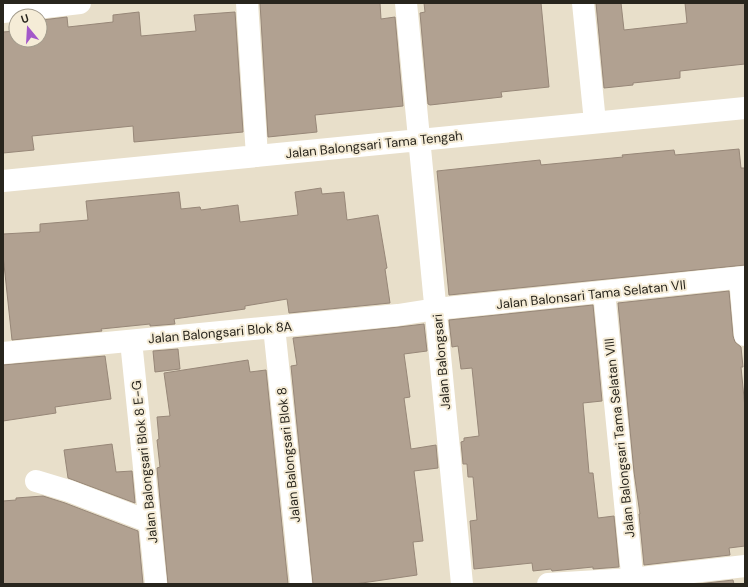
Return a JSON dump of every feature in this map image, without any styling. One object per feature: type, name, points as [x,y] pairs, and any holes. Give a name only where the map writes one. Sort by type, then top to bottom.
[{"type":"street","points":[[3,12],[80,3]]},
{"type":"street","points":[[247,3],[257,156]]},
{"type":"street","name":"Jalan Balongsari","points":[[406,3],[462,584]]},
{"type":"street","points":[[583,3],[595,122]]},
{"type":"street","name":"Jalan Balongsari Tama Tengah","points":[[3,181],[745,108]]},
{"type":"street","points":[[743,278],[745,335]]},
{"type":"street","name":"Jalan Balonsari Tama Selatan VII","points":[[436,309],[743,278]]},
{"type":"street","name":"Jalan Balongsari Tama Selatan VIII","points":[[604,292],[633,581]]},
{"type":"street","name":"Jalan Balongsari Blok 8A","points":[[3,353],[398,315],[436,309]]},
{"type":"street","name":"Jalan Balongsari Blok 8","points":[[274,327],[301,584]]},
{"type":"street","name":"Jalan Balongsari Blok 8 E-G","points":[[131,341],[156,584]]},
{"type":"street","points":[[36,481],[69,491],[150,522]]},
{"type":"street","points":[[548,584],[633,581],[745,566]]},
{"type":"building","points":[[260,3],[380,3],[381,19],[395,17],[403,106],[315,115],[317,132],[268,137]]},
{"type":"building","points":[[424,3],[541,3],[549,87],[501,92],[502,97],[428,104],[420,13],[425,12]]},
{"type":"building","points":[[596,3],[621,3],[624,30],[687,23],[685,3],[745,3],[745,64],[680,71],[680,78],[604,88]]},
{"type":"building","points":[[139,12],[141,36],[196,31],[194,15],[235,12],[243,132],[134,142],[133,126],[32,136],[34,150],[3,153],[3,32],[8,32],[8,48],[48,48],[48,19],[67,17],[68,27],[113,22],[113,15]]},
{"type":"building","points":[[739,149],[741,168],[745,168],[745,265],[449,295],[437,171],[540,160],[541,165],[623,157],[622,155],[674,150],[675,155]]},
{"type":"building","points":[[321,188],[322,194],[344,192],[347,220],[378,215],[387,268],[385,269],[390,303],[289,313],[287,299],[245,306],[245,309],[174,319],[175,324],[150,326],[150,324],[101,329],[102,331],[12,340],[3,255],[3,234],[40,232],[40,224],[88,220],[86,201],[179,192],[181,209],[200,207],[201,210],[238,205],[240,222],[298,215],[295,192]]},
{"type":"building","points":[[729,291],[733,336],[735,342],[741,347],[743,367],[741,367],[745,408],[745,546],[729,548],[730,555],[644,565],[618,303]]},
{"type":"building","points":[[593,305],[602,401],[583,403],[589,473],[593,473],[598,518],[614,516],[619,567],[593,569],[593,567],[552,571],[551,569],[533,571],[532,563],[474,569],[470,521],[477,520],[473,477],[468,477],[467,464],[463,464],[461,442],[464,441],[464,438],[479,436],[472,368],[461,369],[458,346],[452,347],[449,320]]},
{"type":"building","points":[[424,324],[427,351],[404,354],[410,397],[404,398],[411,449],[436,445],[438,468],[414,471],[423,541],[413,542],[417,575],[355,584],[313,584],[291,366],[297,365],[293,338]]},
{"type":"building","points":[[178,349],[180,369],[155,372],[153,351]]},
{"type":"building","points":[[105,356],[111,399],[55,407],[56,413],[3,421],[3,365]]},
{"type":"building","points":[[248,360],[250,372],[266,370],[288,584],[168,584],[157,468],[160,467],[157,440],[159,439],[157,417],[170,416],[164,373]]},
{"type":"building","points":[[112,444],[116,472],[132,471],[135,503],[68,478],[64,450]]},
{"type":"building","points":[[43,496],[138,531],[143,584],[3,584],[3,501],[16,500],[16,498]]},
{"type":"building","points":[[733,580],[734,584],[698,584]]}]
